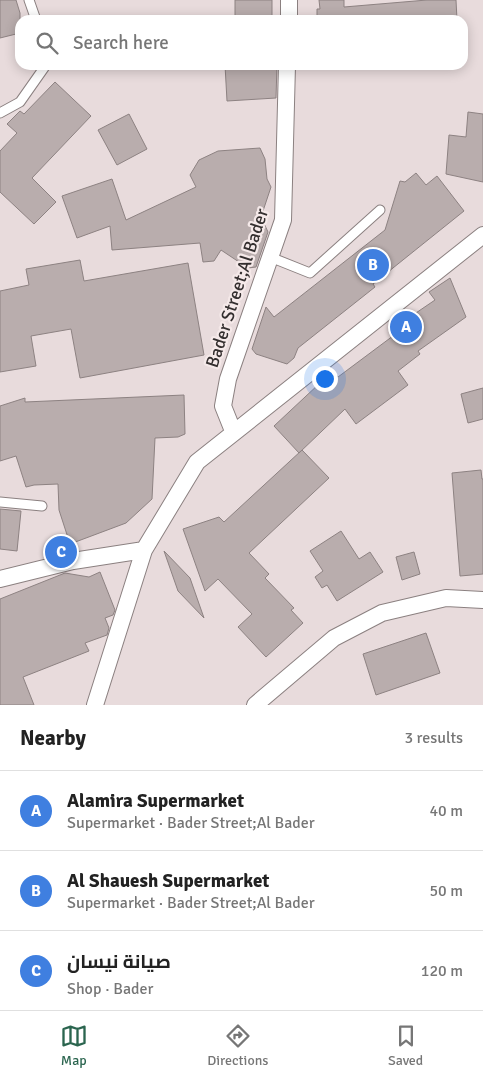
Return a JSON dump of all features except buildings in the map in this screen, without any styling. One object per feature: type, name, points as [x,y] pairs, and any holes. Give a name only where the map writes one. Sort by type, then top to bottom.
[{"type":"street","points":[[288,15],[289,0]]},
{"type":"street","name":"Bader Street;Al Bader","points":[[233,431],[224,406],[228,379],[283,220],[287,70]]},
{"type":"street","points":[[96,705],[144,550],[197,462],[233,431],[483,236]]},
{"type":"street","points":[[0,579],[74,561],[144,550]]},
{"type":"street","points":[[255,705],[334,638],[382,613],[446,598],[483,600]]},
{"type":"lane","points":[[29,0],[34,15]]},
{"type":"lane","points":[[0,113],[20,102],[42,70]]},
{"type":"lane","points":[[270,257],[310,273],[380,210]]},
{"type":"lane","points":[[0,502],[42,506]]},
{"type":"place","name":"Al Shauesh Supermarket","points":[[373,265]]},
{"type":"place","name":"Alamira Supermarket","points":[[406,327]]},
{"type":"place","name":"صيانة نيسان","points":[[61,552]]}]
